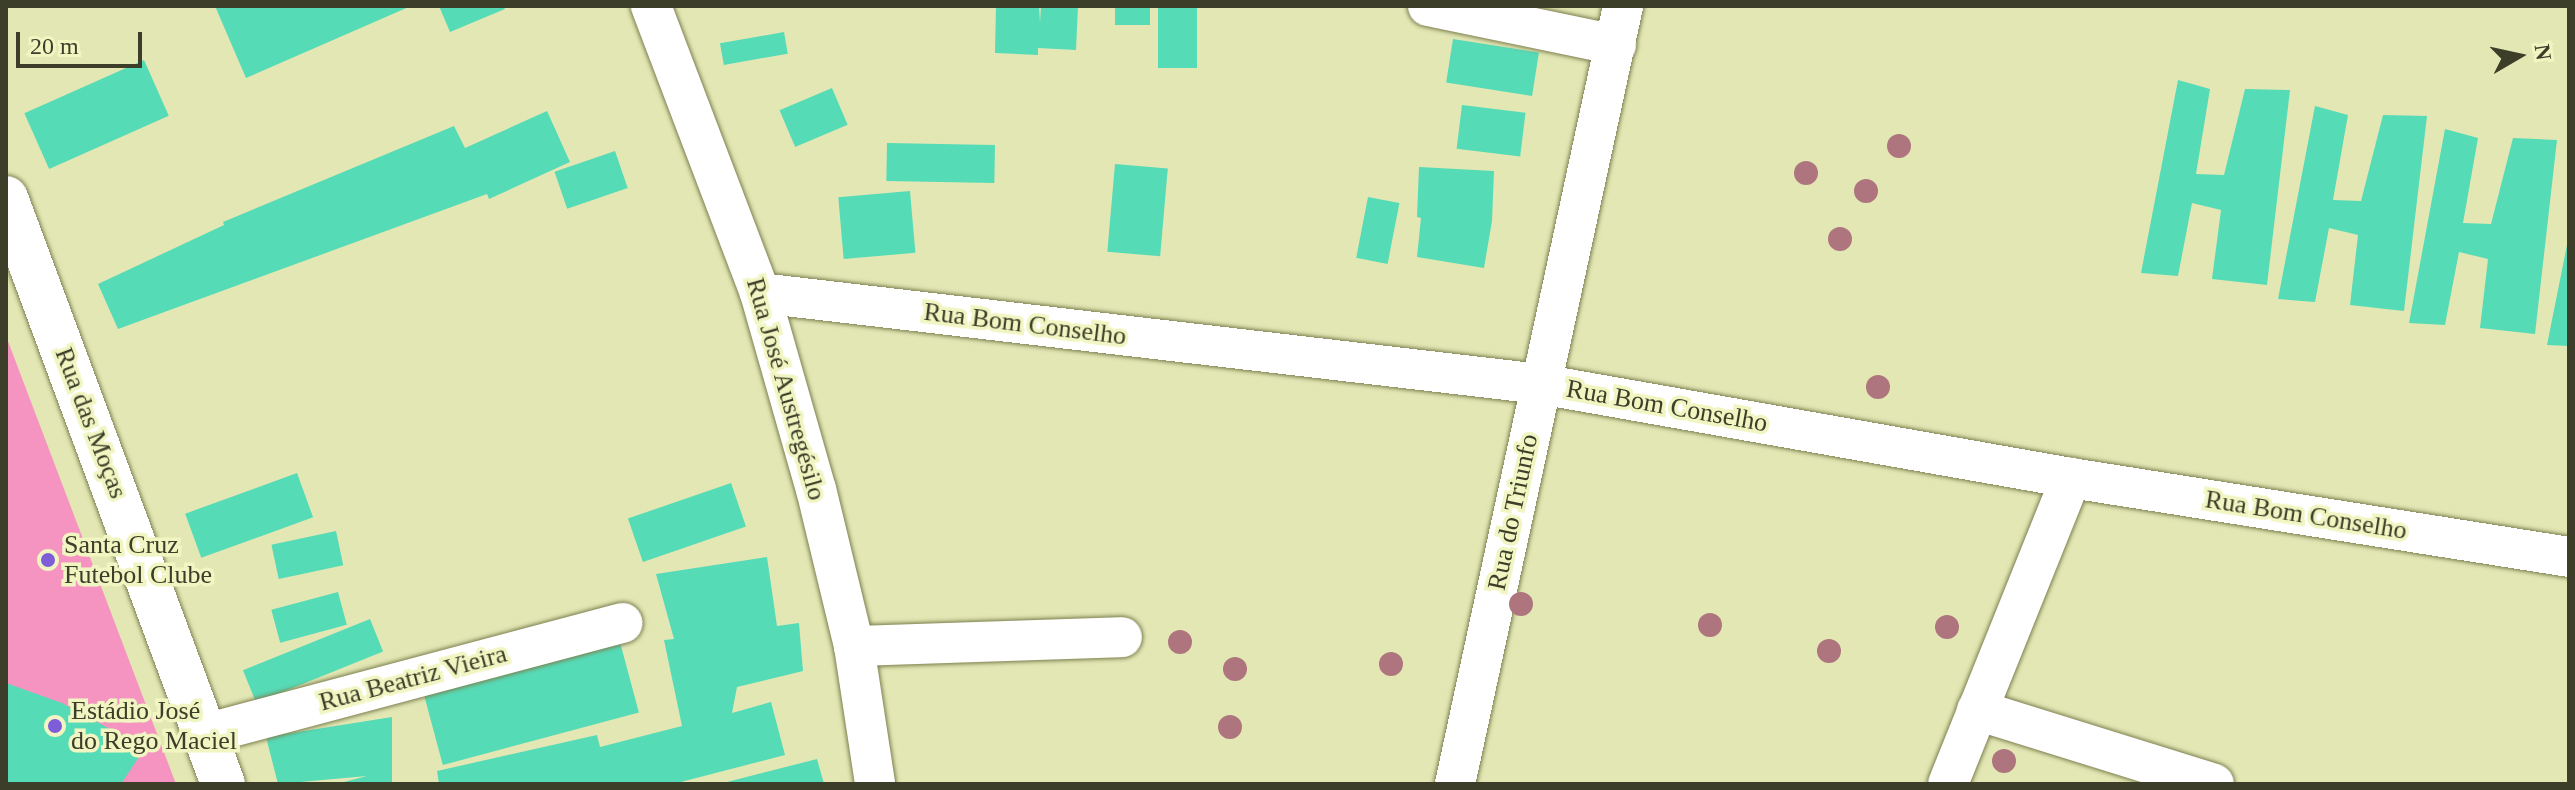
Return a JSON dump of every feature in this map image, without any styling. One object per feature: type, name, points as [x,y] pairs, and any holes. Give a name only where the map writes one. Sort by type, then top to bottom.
[{"type":"street","name":"Rua José Austregésilo","points":[[651,6],[760,293],[816,489],[854,646],[875,784]]},
{"type":"street","points":[[1428,6],[1616,45]]},
{"type":"street","name":"Rua do Triunfo","points":[[1455,784],[1623,6]]},
{"type":"street","name":"Rua das Moças","points":[[6,198],[223,784]]},
{"type":"street","name":"Rua Bom Conselho","points":[[760,293],[1540,384],[2071,478],[2569,557]]},
{"type":"street","points":[[1948,784],[2071,478]]},
{"type":"street","name":"Rua Beatriz Vieira","points":[[205,734],[622,623]]},
{"type":"street","points":[[854,646],[1122,637]]},
{"type":"street","points":[[1977,710],[2214,784]]},
{"type":"shaded area","name":"Santa Cruz Futebol Clube","points":[[6,336],[176,784],[6,784]]},
{"type":"building","points":[[215,6],[411,6],[246,78]]},
{"type":"building","points":[[439,6],[503,6],[505,9],[450,32]]},
{"type":"building","points":[[996,6],[1039,6],[1040,23],[1041,6],[1078,6],[1076,50],[1038,48],[1038,55],[995,53]]},
{"type":"building","points":[[1115,6],[1150,6],[1150,25],[1115,25]]},
{"type":"building","points":[[1158,6],[1197,6],[1197,68],[1158,68]]},
{"type":"building","points":[[784,32],[788,54],[724,65],[720,43]]},
{"type":"building","points":[[1453,39],[1539,53],[1532,96],[1446,82]]},
{"type":"building","points":[[144,60],[169,116],[49,169],[24,113]]},
{"type":"building","points":[[2178,80],[2210,89],[2196,174],[2224,175],[2245,89],[2290,90],[2267,285],[2212,279],[2221,210],[2192,203],[2178,276],[2141,273]]},
{"type":"building","points":[[832,88],[848,125],[795,147],[780,110]]},
{"type":"building","points":[[1462,105],[1526,113],[1520,156],[1457,149]]},
{"type":"building","points":[[2315,106],[2348,115],[2333,200],[2361,201],[2383,115],[2427,116],[2404,311],[2350,305],[2358,235],[2329,228],[2315,302],[2278,299]]},
{"type":"building","points":[[547,111],[570,162],[489,199],[487,194],[118,329],[98,284],[224,225],[223,222],[454,126],[465,148]]},
{"type":"building","points":[[2445,129],[2478,138],[2463,223],[2491,224],[2513,138],[2557,140],[2535,334],[2480,328],[2488,259],[2459,252],[2445,325],[2409,323]]},
{"type":"building","points":[[887,143],[995,145],[994,183],[886,181]]},
{"type":"building","points":[[615,151],[628,188],[567,209],[554,172]]},
{"type":"building","points":[[1115,164],[1168,169],[1160,256],[1107,252]]},
{"type":"building","points":[[1419,167],[1494,171],[1492,221],[1484,268],[1417,257],[1421,218],[1417,217]]},
{"type":"building","points":[[910,191],[915,253],[844,259],[838,197]]},
{"type":"building","points":[[1368,197],[1399,203],[1388,264],[1356,258]]},
{"type":"building","points":[[2568,240],[2569,346],[2547,345]]},
{"type":"building","points":[[297,473],[313,517],[201,558],[185,514]]},
{"type":"building","points":[[731,483],[746,526],[643,562],[628,518]]},
{"type":"building","points":[[336,531],[343,565],[279,579],[271,545]]},
{"type":"building","points":[[767,557],[777,626],[799,623],[803,671],[737,687],[732,713],[771,702],[785,755],[673,784],[439,784],[437,771],[597,735],[600,747],[682,726],[664,640],[674,639],[656,574]]},
{"type":"building","points":[[338,592],[347,625],[280,643],[271,610]]},
{"type":"building","points":[[370,619],[383,651],[256,703],[243,670]]},
{"type":"building","points":[[620,642],[639,713],[443,765],[424,695]]},
{"type":"building","name":"Estádio José do Rego Maciel","points":[[6,683],[62,703],[145,748],[121,784],[6,784]]},
{"type":"building","points":[[392,717],[392,784],[336,784],[367,776],[278,784],[266,737]]},
{"type":"building","points":[[817,759],[824,784],[723,784],[723,783]]},
{"type":"place","name":"Santa Cruz Futebol Clube","points":[[48,560]]},
{"type":"place","name":"Estádio José do Rego Maciel","points":[[55,726]]}]
